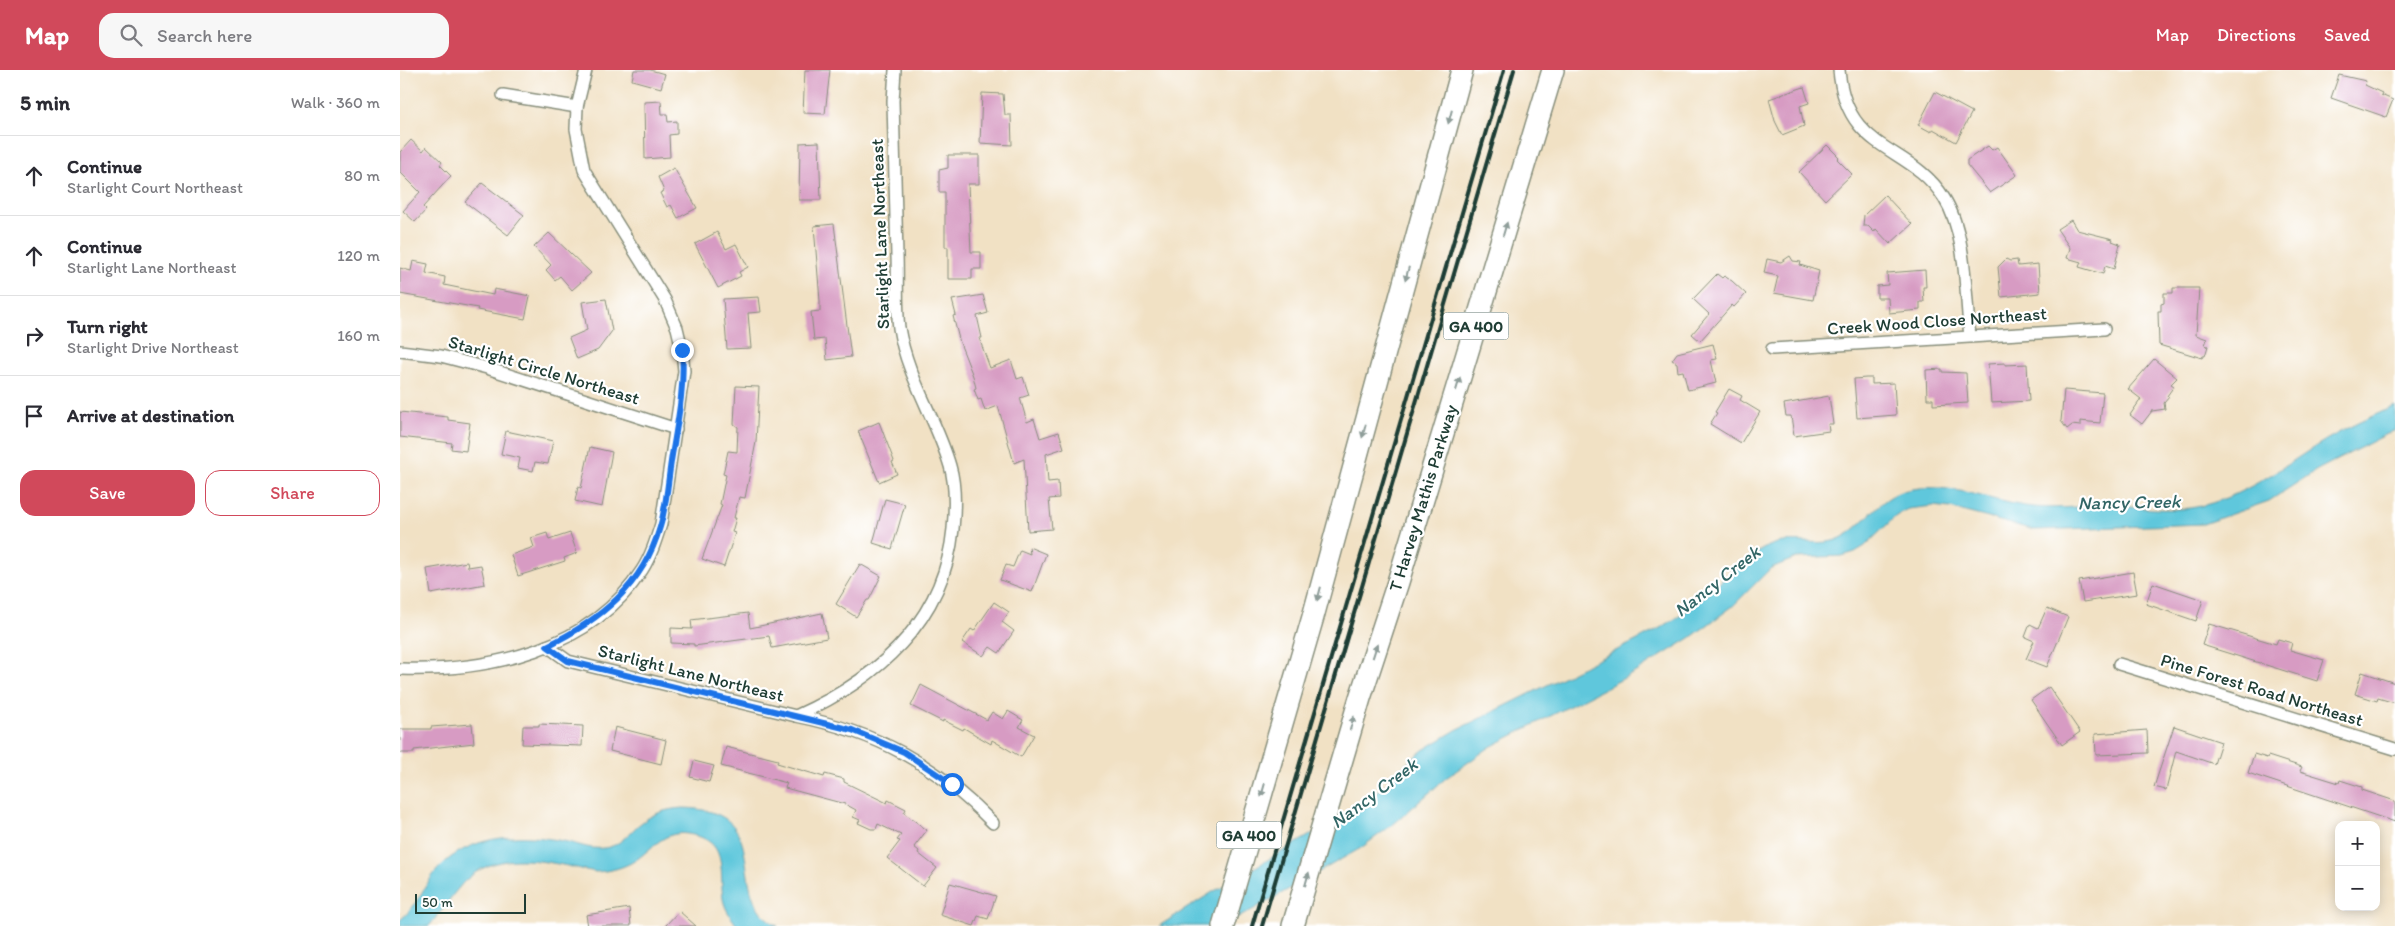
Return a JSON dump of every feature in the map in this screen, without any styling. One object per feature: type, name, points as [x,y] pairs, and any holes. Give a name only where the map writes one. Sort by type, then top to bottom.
[{"type":"highway","name":"GA 400","points":[[1223,926],[1276,744],[1462,70]]},
{"type":"highway","name":"T Harvey Mathis Parkway","points":[[1293,926],[1360,698],[1398,582],[1553,70]]},
{"type":"street","points":[[400,670],[457,668],[486,664],[547,646],[576,632],[603,614],[629,588],[643,569],[654,547],[661,524],[676,429],[684,371],[682,350],[677,328],[665,300],[584,170],[576,129],[577,107],[586,70]]},
{"type":"street","name":"Starlight Lane Northeast","points":[[547,646],[568,661],[796,716],[823,704],[853,686],[901,644],[931,604],[944,575],[951,548],[955,507],[951,468],[941,440],[910,371],[899,325],[893,101],[895,70]]},
{"type":"street","points":[[1839,70],[1845,100],[1858,124],[1877,143],[1924,176],[1943,195],[1952,210],[1962,256],[1970,336]]},
{"type":"street","points":[[503,95],[577,107]]},
{"type":"street","name":"Creek Wood Close Northeast","points":[[1772,349],[2104,328]]},
{"type":"street","name":"Starlight Circle Northeast","points":[[400,351],[441,356],[487,368],[676,429]]},
{"type":"street","name":"Pine Forest Road Northeast","points":[[2118,664],[2395,749]]},
{"type":"street","points":[[796,716],[852,730],[904,752],[952,784],[993,823]]},
{"type":"water","points":[[2395,406],[2395,430],[2317,470],[2269,501],[2203,524],[2035,530],[1950,508],[1933,506],[1908,509],[1896,516],[1865,546],[1855,552],[1842,556],[1796,558],[1771,568],[1733,606],[1690,638],[1634,673],[1490,747],[1446,778],[1396,822],[1361,848],[1224,926],[1159,926],[1211,893],[1348,813],[1387,784],[1423,750],[1456,730],[1664,626],[1687,611],[1733,570],[1757,552],[1769,546],[1785,542],[1828,542],[1836,540],[1855,529],[1887,499],[1907,490],[1922,488],[1966,492],[2035,507],[2108,506],[2185,509],[2196,507],[2213,503],[2244,490],[2335,435]]},
{"type":"water","points":[[683,808],[713,812],[731,823],[740,838],[752,895],[761,912],[778,926],[737,926],[724,903],[721,867],[716,849],[710,842],[701,837],[680,833],[666,837],[631,863],[606,871],[596,872],[526,860],[492,864],[476,872],[462,884],[429,926],[400,926],[400,920],[407,914],[437,869],[457,853],[470,846],[500,838],[532,837],[547,838],[593,848],[610,847],[620,842],[641,823],[656,814],[671,809]]},
{"type":"building","points":[[634,70],[650,70],[665,74],[661,88],[632,80]]},
{"type":"building","points":[[805,70],[830,70],[825,114],[803,113]]},
{"type":"building","points":[[2339,75],[2366,81],[2365,85],[2393,100],[2386,117],[2331,98]]},
{"type":"building","points":[[1804,87],[1809,103],[1800,106],[1804,126],[1782,135],[1775,121],[1769,99]]},
{"type":"building","points":[[1935,92],[1972,112],[1956,142],[1933,129],[1931,132],[1918,125]]},
{"type":"building","points":[[982,93],[1003,94],[1005,115],[1011,115],[1012,145],[980,143]]},
{"type":"building","points":[[661,101],[662,114],[667,114],[668,122],[677,121],[677,134],[669,135],[670,157],[645,159],[644,102]]},
{"type":"building","points":[[411,140],[423,151],[426,147],[442,162],[440,165],[451,176],[423,207],[426,210],[415,222],[403,211],[420,192],[400,172],[400,152]]},
{"type":"building","points":[[819,142],[821,200],[799,200],[800,143]]},
{"type":"building","points":[[1827,145],[1839,157],[1837,159],[1852,174],[1825,200],[1799,172]]},
{"type":"building","points":[[1988,146],[1992,150],[1997,147],[2017,175],[1990,193],[1967,165],[1967,160]]},
{"type":"building","points":[[948,155],[979,155],[979,184],[968,184],[971,252],[981,252],[981,269],[972,269],[972,279],[948,279],[948,247],[945,247],[945,192],[939,192],[939,170],[948,168]]},
{"type":"building","points":[[674,168],[697,208],[678,218],[671,205],[667,207],[660,193],[664,191],[658,177]]},
{"type":"building","points":[[482,183],[524,215],[508,235],[465,202]]},
{"type":"building","points":[[1885,195],[1912,224],[1890,244],[1876,229],[1874,232],[1868,226],[1863,226],[1864,215]]},
{"type":"building","points":[[2071,220],[2077,230],[2113,239],[2112,241],[2120,244],[2114,269],[2105,266],[2103,274],[2079,267],[2081,262],[2067,258],[2070,248],[2057,229]]},
{"type":"building","points":[[834,224],[851,357],[827,360],[825,339],[814,340],[811,312],[820,311],[814,226]]},
{"type":"building","points":[[717,232],[726,249],[736,244],[748,267],[739,272],[741,276],[718,288],[695,244]]},
{"type":"building","points":[[549,233],[591,273],[572,290],[560,276],[555,280],[546,270],[551,265],[534,247]]},
{"type":"building","points":[[1790,256],[1793,261],[1801,262],[1800,265],[1819,271],[1813,300],[1774,293],[1778,276],[1764,273],[1767,259],[1781,262]]},
{"type":"building","points":[[2006,259],[2010,261],[2017,260],[2018,266],[2038,264],[2040,293],[2001,297],[1998,267]]},
{"type":"building","points":[[413,261],[428,264],[426,273],[445,277],[444,285],[493,295],[494,289],[530,296],[525,319],[477,310],[478,308],[400,294],[400,268],[411,271]]},
{"type":"building","points":[[1925,270],[1926,287],[1923,287],[1924,302],[1920,302],[1920,310],[1889,313],[1888,298],[1877,298],[1877,286],[1888,285],[1887,273]]},
{"type":"building","points":[[1717,274],[1722,278],[1724,276],[1732,281],[1746,294],[1734,307],[1732,305],[1700,341],[1692,334],[1709,314],[1693,299]]},
{"type":"building","points":[[2173,288],[2199,288],[2196,335],[2207,339],[2205,345],[2208,346],[2205,356],[2202,358],[2159,345],[2158,311],[2161,311],[2161,304],[2164,303],[2164,293],[2173,293]]},
{"type":"building","points":[[983,295],[988,313],[977,316],[982,338],[979,338],[990,368],[1011,360],[1017,379],[1023,377],[1029,395],[1020,398],[1027,422],[1034,419],[1040,438],[1059,432],[1064,448],[1046,454],[1048,482],[1058,481],[1059,498],[1049,499],[1052,529],[1028,531],[1024,459],[1014,463],[998,406],[985,411],[981,399],[978,400],[974,389],[976,388],[973,376],[960,343],[953,316],[956,315],[952,300]]},
{"type":"building","points":[[759,297],[761,312],[748,313],[751,348],[727,349],[723,299]]},
{"type":"building","points":[[606,299],[612,331],[598,350],[577,359],[569,338],[587,330],[582,302]]},
{"type":"building","points":[[1713,344],[1717,359],[1711,360],[1716,383],[1688,390],[1683,371],[1678,372],[1677,363],[1672,360],[1677,353]]},
{"type":"building","points":[[2154,359],[2177,378],[2171,384],[2174,386],[2164,403],[2165,409],[2152,411],[2142,424],[2130,415],[2141,399],[2128,389]]},
{"type":"building","points":[[2005,363],[2005,365],[2027,364],[2029,401],[1991,403],[1988,364]]},
{"type":"building","points":[[1942,369],[1942,372],[1966,373],[1968,403],[1933,405],[1933,399],[1927,399],[1926,370]]},
{"type":"building","points":[[1872,378],[1872,384],[1894,383],[1896,415],[1857,418],[1854,379]]},
{"type":"building","points":[[736,386],[759,387],[756,442],[745,498],[739,497],[732,532],[735,533],[724,567],[702,559],[722,505],[720,504],[726,475],[723,474],[728,451],[737,452],[738,427],[734,424]]},
{"type":"building","points":[[1729,389],[1742,396],[1740,400],[1760,412],[1741,443],[1710,424]]},
{"type":"building","points":[[2064,390],[2103,393],[2100,423],[2080,421],[2080,426],[2072,425],[2067,429],[2061,421]]},
{"type":"building","points":[[1829,396],[1833,424],[1828,424],[1829,431],[1794,436],[1791,416],[1786,416],[1784,404]]},
{"type":"building","points":[[400,412],[448,417],[448,420],[470,423],[466,451],[451,449],[452,443],[400,437]]},
{"type":"building","points":[[879,422],[897,474],[879,482],[858,431]]},
{"type":"building","points":[[506,431],[553,441],[548,464],[535,462],[533,471],[518,468],[520,458],[501,454]]},
{"type":"building","points":[[590,447],[612,452],[602,507],[575,501],[578,487],[581,488]]},
{"type":"building","points":[[885,499],[905,504],[892,549],[873,543]]},
{"type":"building","points":[[547,533],[549,540],[570,533],[577,553],[564,558],[565,561],[518,576],[511,555],[534,547],[531,538]]},
{"type":"building","points":[[1029,547],[1046,554],[1032,592],[1000,580],[1006,565],[1013,567],[1020,550],[1030,554]]},
{"type":"building","points":[[467,562],[468,567],[481,565],[485,584],[431,594],[427,569]]},
{"type":"building","points":[[860,564],[881,576],[869,600],[867,600],[856,617],[836,604]]},
{"type":"building","points":[[2133,572],[2137,594],[2083,602],[2079,581]]},
{"type":"building","points":[[2153,583],[2203,600],[2196,621],[2146,604]]},
{"type":"building","points":[[994,602],[1009,612],[1002,622],[1014,631],[999,653],[990,647],[983,656],[962,642],[971,629],[974,631]]},
{"type":"building","points":[[2047,608],[2068,617],[2047,667],[2026,659],[2034,641],[2025,637],[2030,624],[2038,628]]},
{"type":"building","points":[[748,613],[750,628],[822,613],[827,638],[772,648],[769,636],[694,646],[694,644],[671,643],[671,628],[692,629],[691,620]]},
{"type":"building","points":[[2209,624],[2276,644],[2278,639],[2292,643],[2290,650],[2324,660],[2317,681],[2202,645]]},
{"type":"building","points":[[2362,672],[2395,683],[2395,703],[2378,698],[2377,701],[2355,694]]},
{"type":"building","points":[[921,685],[987,720],[992,712],[1003,719],[1008,711],[1023,720],[1019,727],[1034,735],[1021,757],[992,740],[991,744],[964,728],[963,730],[943,720],[943,722],[911,706]]},
{"type":"building","points":[[2049,687],[2080,732],[2062,745],[2031,700]]},
{"type":"building","points":[[472,724],[474,743],[414,750],[414,753],[400,753],[400,729],[431,729],[431,727]]},
{"type":"building","points":[[539,724],[583,726],[582,746],[522,744],[523,726],[539,726]]},
{"type":"building","points":[[2174,726],[2221,742],[2214,764],[2176,751],[2166,790],[2154,787]]},
{"type":"building","points":[[615,727],[666,740],[661,764],[610,751]]},
{"type":"building","points":[[2147,730],[2148,753],[2096,755],[2095,734]]},
{"type":"building","points":[[726,747],[778,760],[777,763],[824,777],[825,774],[844,779],[844,782],[887,803],[888,800],[906,809],[904,813],[927,830],[914,847],[919,851],[918,853],[937,868],[923,886],[887,858],[900,841],[897,840],[901,835],[878,824],[876,829],[871,829],[858,823],[860,820],[853,817],[856,810],[845,804],[785,788],[787,783],[721,766]]},
{"type":"building","points":[[2254,754],[2267,758],[2268,756],[2302,767],[2300,771],[2339,783],[2340,780],[2362,787],[2362,790],[2395,801],[2395,822],[2248,773]]},
{"type":"building","points":[[694,761],[714,766],[709,782],[690,777]]},
{"type":"building","points":[[950,883],[996,896],[988,919],[978,916],[974,926],[940,915]]},
{"type":"building","points":[[629,908],[631,926],[588,926],[586,915]]},
{"type":"building","points":[[679,911],[696,926],[665,926]]},
{"type":"railway","points":[[1252,926],[1504,70]]},
{"type":"railway","points":[[1262,926],[1514,70]]},
{"type":"route","points":[[682,350],[684,371],[676,429],[661,524],[654,547],[643,569],[629,588],[603,614],[576,632],[547,646],[568,661],[852,730],[904,752],[952,784]]},
{"type":"water label","name":"Nancy Creek","points":[[2129,502]]},
{"type":"water label","name":"Nancy Creek","points":[[1717,581]]},
{"type":"water label","name":"Nancy Creek","points":[[1374,793]]}]
